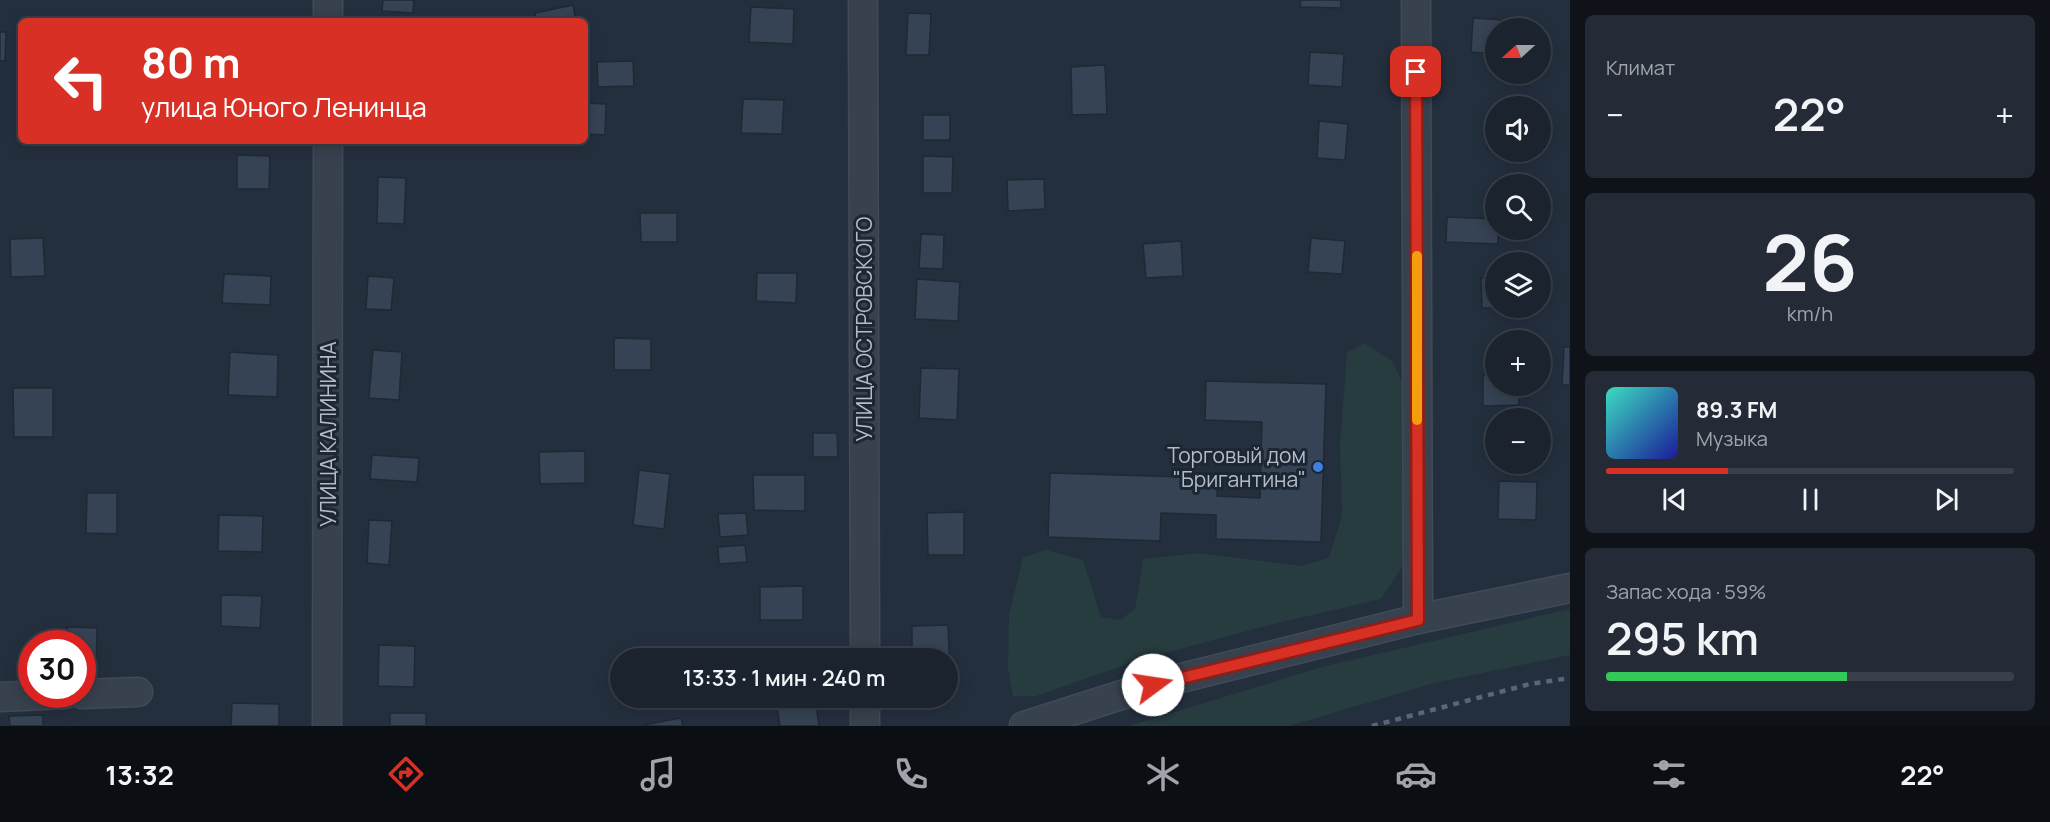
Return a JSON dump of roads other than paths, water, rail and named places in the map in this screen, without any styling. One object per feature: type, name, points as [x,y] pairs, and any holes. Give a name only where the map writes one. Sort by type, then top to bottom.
[{"type":"street","points":[[328,0],[328,18]]},
{"type":"street","name":"УЛИЦА ОСТРОВСКОГО","points":[[863,0],[865,648]]},
{"type":"street","points":[[1416,0],[1418,620]]},
{"type":"street","name":"УЛИЦА КАЛИНИНА","points":[[327,726],[328,144]]},
{"type":"street","points":[[1024,726],[1153,685],[1418,620],[1570,588]]},
{"type":"street","points":[[96,694],[138,692]]},
{"type":"street","points":[[0,697],[18,696]]},
{"type":"street","points":[[865,708],[865,726]]},
{"type":"railway","points":[[1372,726],[1530,684],[1570,678]]},
{"type":"place","name":"Торговый дом \"Бригантина\"","points":[[1318,467]]}]
